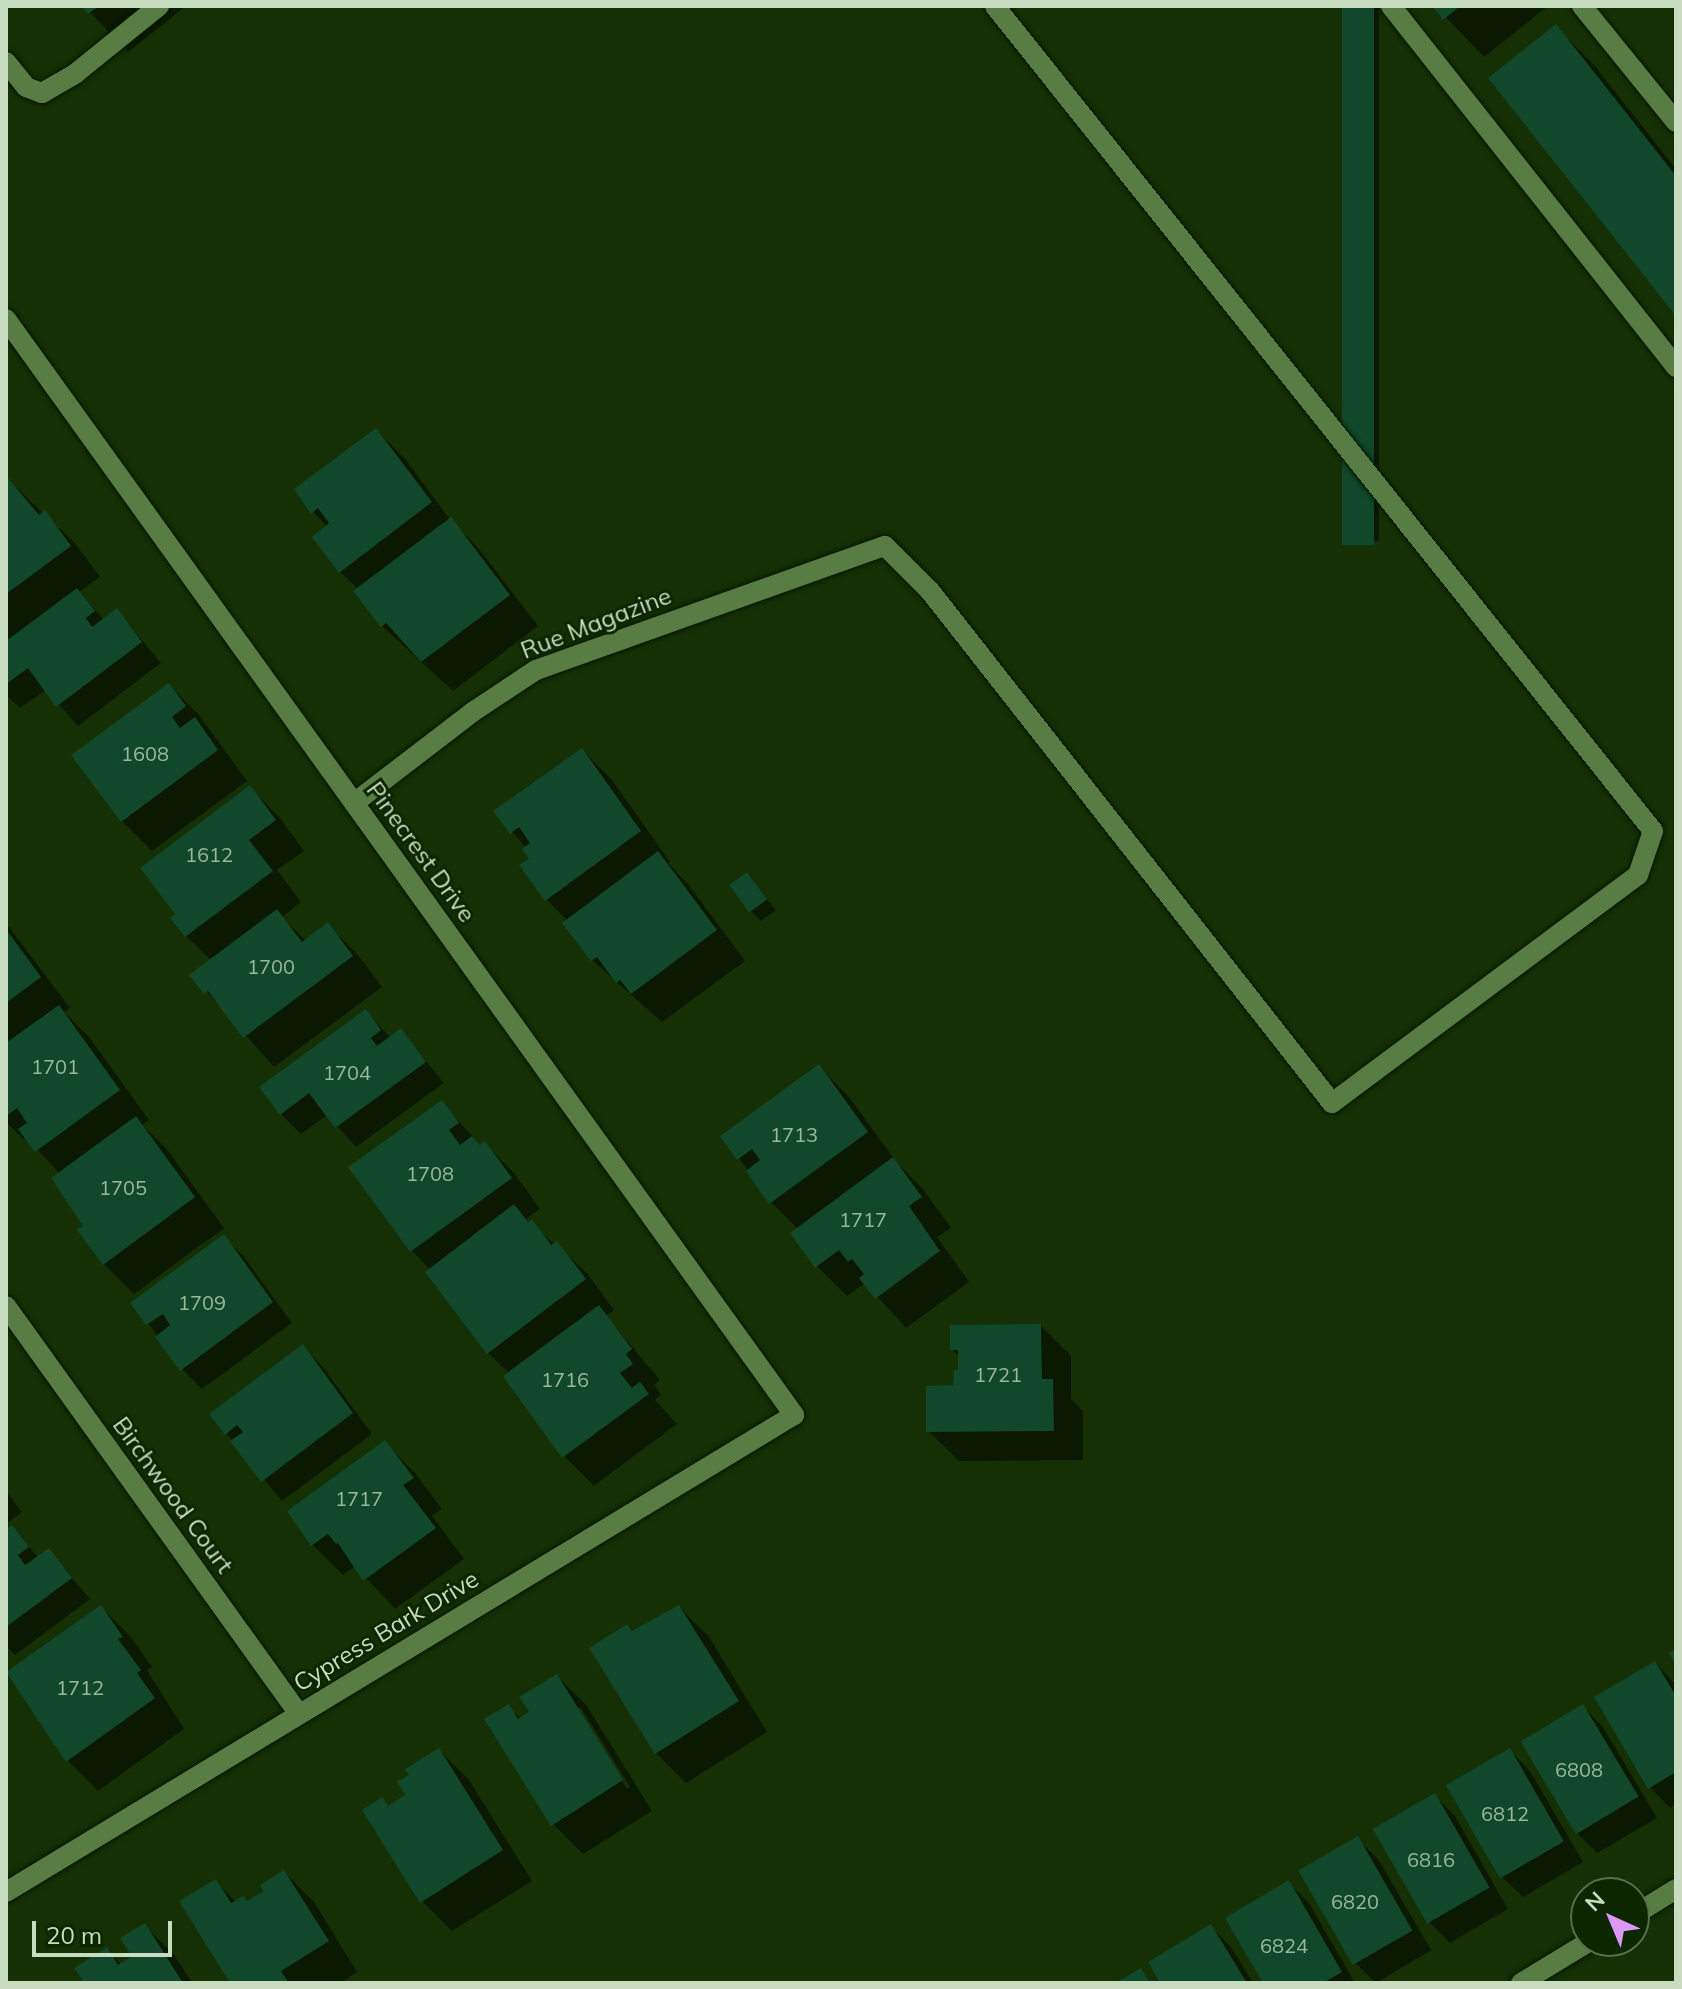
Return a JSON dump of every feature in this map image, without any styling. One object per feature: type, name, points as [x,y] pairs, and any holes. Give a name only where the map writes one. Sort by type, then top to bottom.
[{"type":"street","points":[[6,62],[26,87],[42,93],[76,73],[159,6]]},
{"type":"street","name":"Rue Magazine","points":[[354,803],[474,711],[536,670],[885,546],[930,591],[1332,1103],[1638,875],[1653,831],[995,6]]},
{"type":"street","points":[[1391,6],[1676,367]]},
{"type":"street","points":[[1582,6],[1676,122]]},
{"type":"street","name":"Pinecrest Drive","points":[[6,319],[794,1415]]},
{"type":"street","name":"Birchwood Court","points":[[6,1306],[299,1714]]},
{"type":"street","name":"Cypress Bark Drive","points":[[6,1892],[794,1415]]},
{"type":"street","points":[[1650,1905],[1676,1889]]},
{"type":"street","points":[[1521,1983],[1570,1953]]},
{"type":"building","points":[[81,6],[99,6],[88,14]]},
{"type":"building","points":[[1342,6],[1374,6],[1374,545],[1342,545]]},
{"type":"building","points":[[1432,6],[1460,6],[1443,20]]},
{"type":"building","points":[[1556,24],[1676,176],[1676,316],[1488,78]]},
{"type":"building","points":[[376,428],[432,502],[339,573],[312,537],[329,523],[318,508],[311,514],[294,489]]},
{"type":"building","points":[[6,476],[39,515],[45,510],[71,546],[6,594]]},
{"type":"building","points":[[451,517],[510,595],[421,662],[386,623],[381,627],[353,591]]},
{"type":"building","points":[[77,588],[95,611],[86,618],[92,627],[117,608],[142,642],[56,707],[28,668],[6,684],[6,641]]},
{"type":"building","points":[[169,683],[186,706],[172,717],[180,728],[195,717],[218,750],[121,822],[71,755]]},
{"type":"building","points":[[582,748],[641,831],[545,901],[519,865],[529,859],[522,849],[530,843],[519,827],[510,834],[493,811]]},
{"type":"building","points":[[250,785],[276,820],[249,840],[273,871],[185,937],[170,918],[175,914],[140,868]]},
{"type":"building","points":[[658,851],[717,930],[631,994],[620,980],[616,983],[597,957],[591,961],[562,923]]},
{"type":"building","points":[[747,872],[767,900],[749,912],[729,885]]},
{"type":"building","points":[[277,909],[302,942],[328,922],[353,956],[243,1038],[208,991],[204,994],[189,975]]},
{"type":"building","points":[[6,929],[41,977],[6,1003]]},
{"type":"building","points":[[59,1005],[120,1090],[35,1152],[18,1129],[27,1123],[17,1108],[6,1116],[6,1043]]},
{"type":"building","points":[[366,1009],[381,1030],[371,1038],[377,1046],[401,1028],[426,1062],[335,1128],[309,1093],[280,1115],[259,1087]]},
{"type":"building","points":[[819,1064],[868,1132],[769,1204],[746,1171],[760,1160],[752,1149],[737,1160],[720,1136]]},
{"type":"building","points":[[442,1100],[459,1123],[449,1130],[460,1145],[472,1136],[480,1145],[485,1141],[512,1178],[410,1252],[348,1167]]},
{"type":"building","points":[[136,1116],[195,1197],[103,1265],[77,1230],[83,1226],[51,1178]]},
{"type":"building","points":[[893,1157],[922,1197],[909,1206],[940,1251],[875,1299],[859,1278],[864,1274],[852,1259],[848,1262],[839,1250],[815,1268],[790,1233]]},
{"type":"building","points":[[514,1204],[528,1222],[532,1219],[551,1245],[557,1241],[586,1279],[487,1354],[425,1272]]},
{"type":"building","points":[[224,1234],[273,1302],[180,1371],[155,1337],[170,1325],[163,1314],[146,1325],[130,1303]]},
{"type":"building","points":[[599,1305],[632,1349],[626,1354],[633,1364],[620,1373],[632,1388],[640,1382],[649,1394],[562,1458],[503,1376]]},
{"type":"building","points":[[1041,1324],[1042,1379],[1053,1379],[1054,1431],[926,1432],[926,1386],[953,1385],[954,1370],[958,1370],[958,1350],[950,1350],[950,1325]]},
{"type":"building","points":[[303,1344],[353,1413],[261,1482],[230,1441],[243,1432],[237,1425],[225,1435],[209,1414]]},
{"type":"building","points":[[385,1440],[414,1478],[403,1485],[436,1528],[363,1581],[338,1543],[328,1534],[311,1546],[287,1511]]},
{"type":"building","points":[[12,1525],[29,1547],[18,1555],[25,1565],[49,1548],[72,1578],[6,1627],[6,1530]]},
{"type":"building","points":[[101,1605],[123,1637],[118,1639],[141,1670],[137,1673],[155,1698],[66,1762],[6,1672]]},
{"type":"building","points":[[679,1605],[739,1701],[655,1754],[589,1648],[627,1624],[632,1631]]},
{"type":"building","points":[[1676,1649],[1676,1665],[1669,1653]]},
{"type":"building","points":[[1655,1661],[1676,1696],[1676,1772],[1648,1789],[1594,1697]]},
{"type":"building","points":[[557,1674],[623,1780],[551,1826],[484,1719],[509,1704],[518,1719],[529,1712],[519,1697]]},
{"type":"building","points":[[1583,1704],[1639,1797],[1576,1834],[1520,1742]]},
{"type":"building","points":[[439,1748],[503,1850],[420,1903],[362,1810],[382,1797],[388,1806],[405,1795],[397,1782],[409,1775],[405,1769]]},
{"type":"building","points":[[1510,1748],[1564,1842],[1500,1879],[1446,1785]]},
{"type":"building","points":[[1435,1793],[1490,1887],[1427,1923],[1373,1829]]},
{"type":"building","points":[[1358,1836],[1412,1930],[1353,1965],[1298,1871]]},
{"type":"building","points":[[284,1870],[329,1941],[281,1971],[289,1983],[230,1983],[179,1901],[216,1879],[231,1903],[243,1896],[247,1901],[263,1891],[260,1885]]},
{"type":"building","points":[[1289,1880],[1342,1972],[1323,1983],[1263,1983],[1225,1918]]},
{"type":"building","points":[[145,1923],[183,1983],[84,1983],[74,1968],[107,1947],[118,1965],[132,1956],[120,1938]]},
{"type":"building","points":[[1211,1924],[1247,1983],[1160,1983],[1148,1962]]},
{"type":"building","points":[[1141,1968],[1150,1983],[1115,1983]]}]
